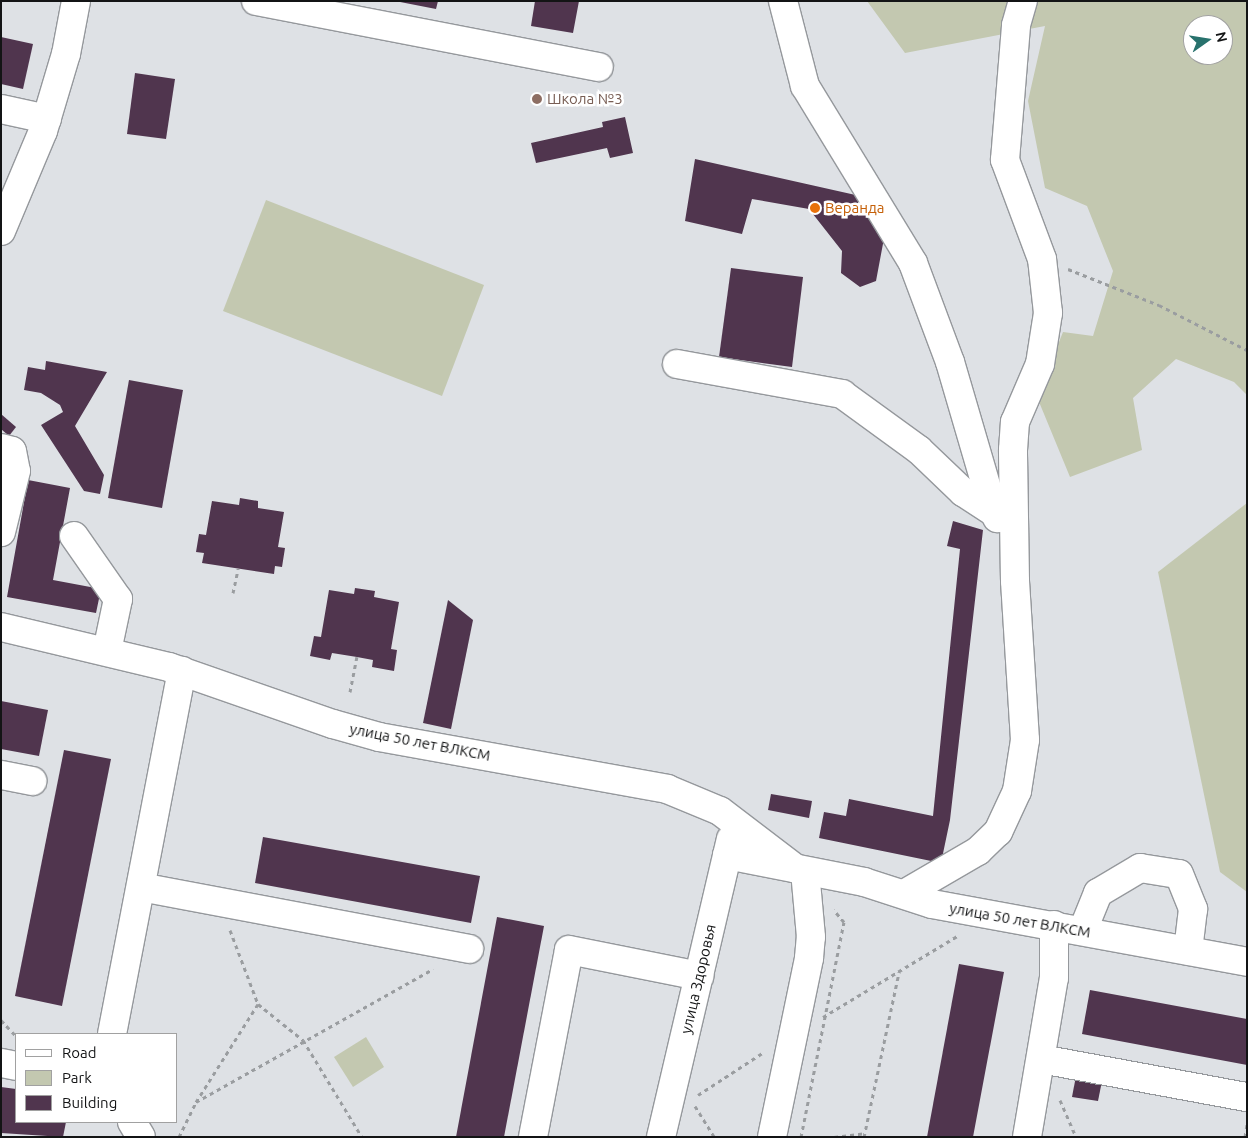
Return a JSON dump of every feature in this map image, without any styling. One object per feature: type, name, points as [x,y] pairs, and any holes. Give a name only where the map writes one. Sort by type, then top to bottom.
[{"type":"street","points":[[1,231],[47,119],[66,54],[76,1]]},
{"type":"street","points":[[256,1],[599,67]]},
{"type":"street","points":[[783,1],[805,86],[913,263],[950,362],[994,512],[1015,569]]},
{"type":"street","points":[[904,894],[978,851],[998,832],[1017,791],[1025,720],[1015,569],[1013,450],[1016,422],[1040,364],[1046,339],[1048,284],[1042,259],[1010,181],[1005,160],[1016,25],[1023,1]]},
{"type":"street","points":[[1,109],[47,119]]},
{"type":"street","points":[[677,364],[842,394],[918,450],[963,492],[994,512]]},
{"type":"street","points":[[1,448],[12,451],[16,471],[1,532]]},
{"type":"street","points":[[74,536],[118,599],[108,652]]},
{"type":"street","name":"улица 50 лет ВЛКСМ","points":[[1,628],[182,671],[333,724],[379,737],[667,789],[699,800],[735,822],[800,870]]},
{"type":"street","points":[[112,1033],[182,671]]},
{"type":"street","points":[[1,775],[32,781]]},
{"type":"street","name":"улица Здоровья","points":[[664,1126],[735,822]]},
{"type":"street","name":"улица 50 лет ВЛКСМ","points":[[727,855],[864,882],[932,904],[1083,930],[1247,962]]},
{"type":"street","points":[[1083,930],[1098,893],[1140,868],[1179,874],[1193,909],[1188,951]]},
{"type":"street","points":[[772,1137],[811,936],[800,870]]},
{"type":"street","points":[[141,887],[469,949]]},
{"type":"street","points":[[1027,1137],[1054,978],[1054,925]]},
{"type":"street","points":[[533,1137],[569,950],[699,976]]},
{"type":"street","points":[[1041,1059],[1247,1097]]},
{"type":"street","points":[[1,1063],[15,1066]]},
{"type":"street","points":[[133,1123],[141,1137]]},
{"type":"path","points":[[1042,259],[1158,305],[1247,350]]},
{"type":"path","points":[[234,593],[238,568]]},
{"type":"path","points":[[350,692],[357,657]]},
{"type":"path","points":[[220,902],[258,1004],[303,1040],[362,1137]]},
{"type":"path","points":[[664,1126],[793,1032],[838,1010],[991,915]]},
{"type":"path","points":[[196,1102],[303,1040],[469,949]]},
{"type":"path","points":[[834,1137],[865,1135],[899,972]]},
{"type":"path","points":[[180,1137],[196,1102],[258,1004]]},
{"type":"path","points":[[1,1020],[15,1035]]},
{"type":"path","points":[[1244,1137],[1247,1124]]},
{"type":"green space","points":[[867,1],[1247,1],[1247,395],[1234,382],[1176,359],[1133,398],[1142,450],[1070,477],[1037,397],[1063,332],[1093,336],[1113,271],[1087,206],[1045,188],[1028,101],[1045,26],[905,53]]},
{"type":"green space","points":[[266,200],[484,285],[442,396],[223,311]]},
{"type":"green space","points":[[1247,503],[1247,892],[1220,872],[1158,572]]},
{"type":"green space","points":[[366,1037],[384,1067],[353,1087],[334,1057]]},
{"type":"building","points":[[395,1],[438,1],[436,9]]},
{"type":"building","points":[[535,1],[579,1],[573,33],[531,26]]},
{"type":"building","points":[[1,37],[33,44],[23,89],[1,84]]},
{"type":"building","points":[[135,73],[175,79],[166,139],[127,134]]},
{"type":"building","points":[[625,117],[633,153],[610,158],[607,148],[536,163],[531,143],[603,127],[602,122]]},
{"type":"building","points":[[695,159],[860,196],[885,233],[876,281],[860,287],[841,273],[842,251],[809,209],[752,199],[742,234],[685,221]]},
{"type":"building","points":[[731,268],[803,277],[792,367],[719,357]]},
{"type":"building","points":[[46,361],[107,372],[75,426],[104,475],[100,494],[84,491],[41,425],[63,412],[60,405],[41,393],[24,390],[28,367],[45,370]]},
{"type":"building","points":[[129,380],[183,390],[162,508],[108,498]]},
{"type":"building","points":[[1,414],[16,427],[9,436],[1,429]]},
{"type":"building","points":[[28,480],[70,488],[53,580],[101,589],[96,613],[7,597]]},
{"type":"building","points":[[240,498],[258,501],[258,508],[284,512],[278,547],[285,548],[282,567],[275,566],[274,574],[202,563],[204,553],[196,552],[199,534],[206,535],[212,501],[239,505]]},
{"type":"building","points":[[953,521],[983,530],[950,820],[941,863],[819,838],[824,812],[846,816],[849,799],[933,816],[960,549],[947,546]]},
{"type":"building","points":[[355,588],[375,591],[374,597],[399,602],[391,649],[397,650],[394,671],[372,667],[373,660],[357,657],[332,653],[330,660],[310,656],[314,636],[321,637],[329,590],[354,594]]},
{"type":"building","points":[[448,600],[473,620],[451,729],[423,723]]},
{"type":"building","points":[[1,701],[48,710],[39,756],[1,749]]},
{"type":"building","points":[[64,750],[111,759],[62,1006],[15,996]]},
{"type":"building","points":[[771,794],[812,801],[809,818],[768,810]]},
{"type":"building","points":[[263,837],[480,876],[471,923],[255,883]]},
{"type":"building","points":[[497,917],[544,926],[504,1137],[456,1137]]},
{"type":"building","points":[[959,964],[1004,972],[973,1137],[927,1137]]},
{"type":"building","points":[[1090,990],[1247,1019],[1247,1065],[1082,1034]]},
{"type":"building","points":[[1076,1076],[1102,1081],[1098,1101],[1072,1097]]},
{"type":"building","points":[[1,1087],[15,1089],[15,1123],[66,1123],[63,1137],[1,1133]]},
{"type":"place","name":"Школа №3","points":[[537,99]]},
{"type":"place","name":"Веранда","points":[[815,208]]}]
